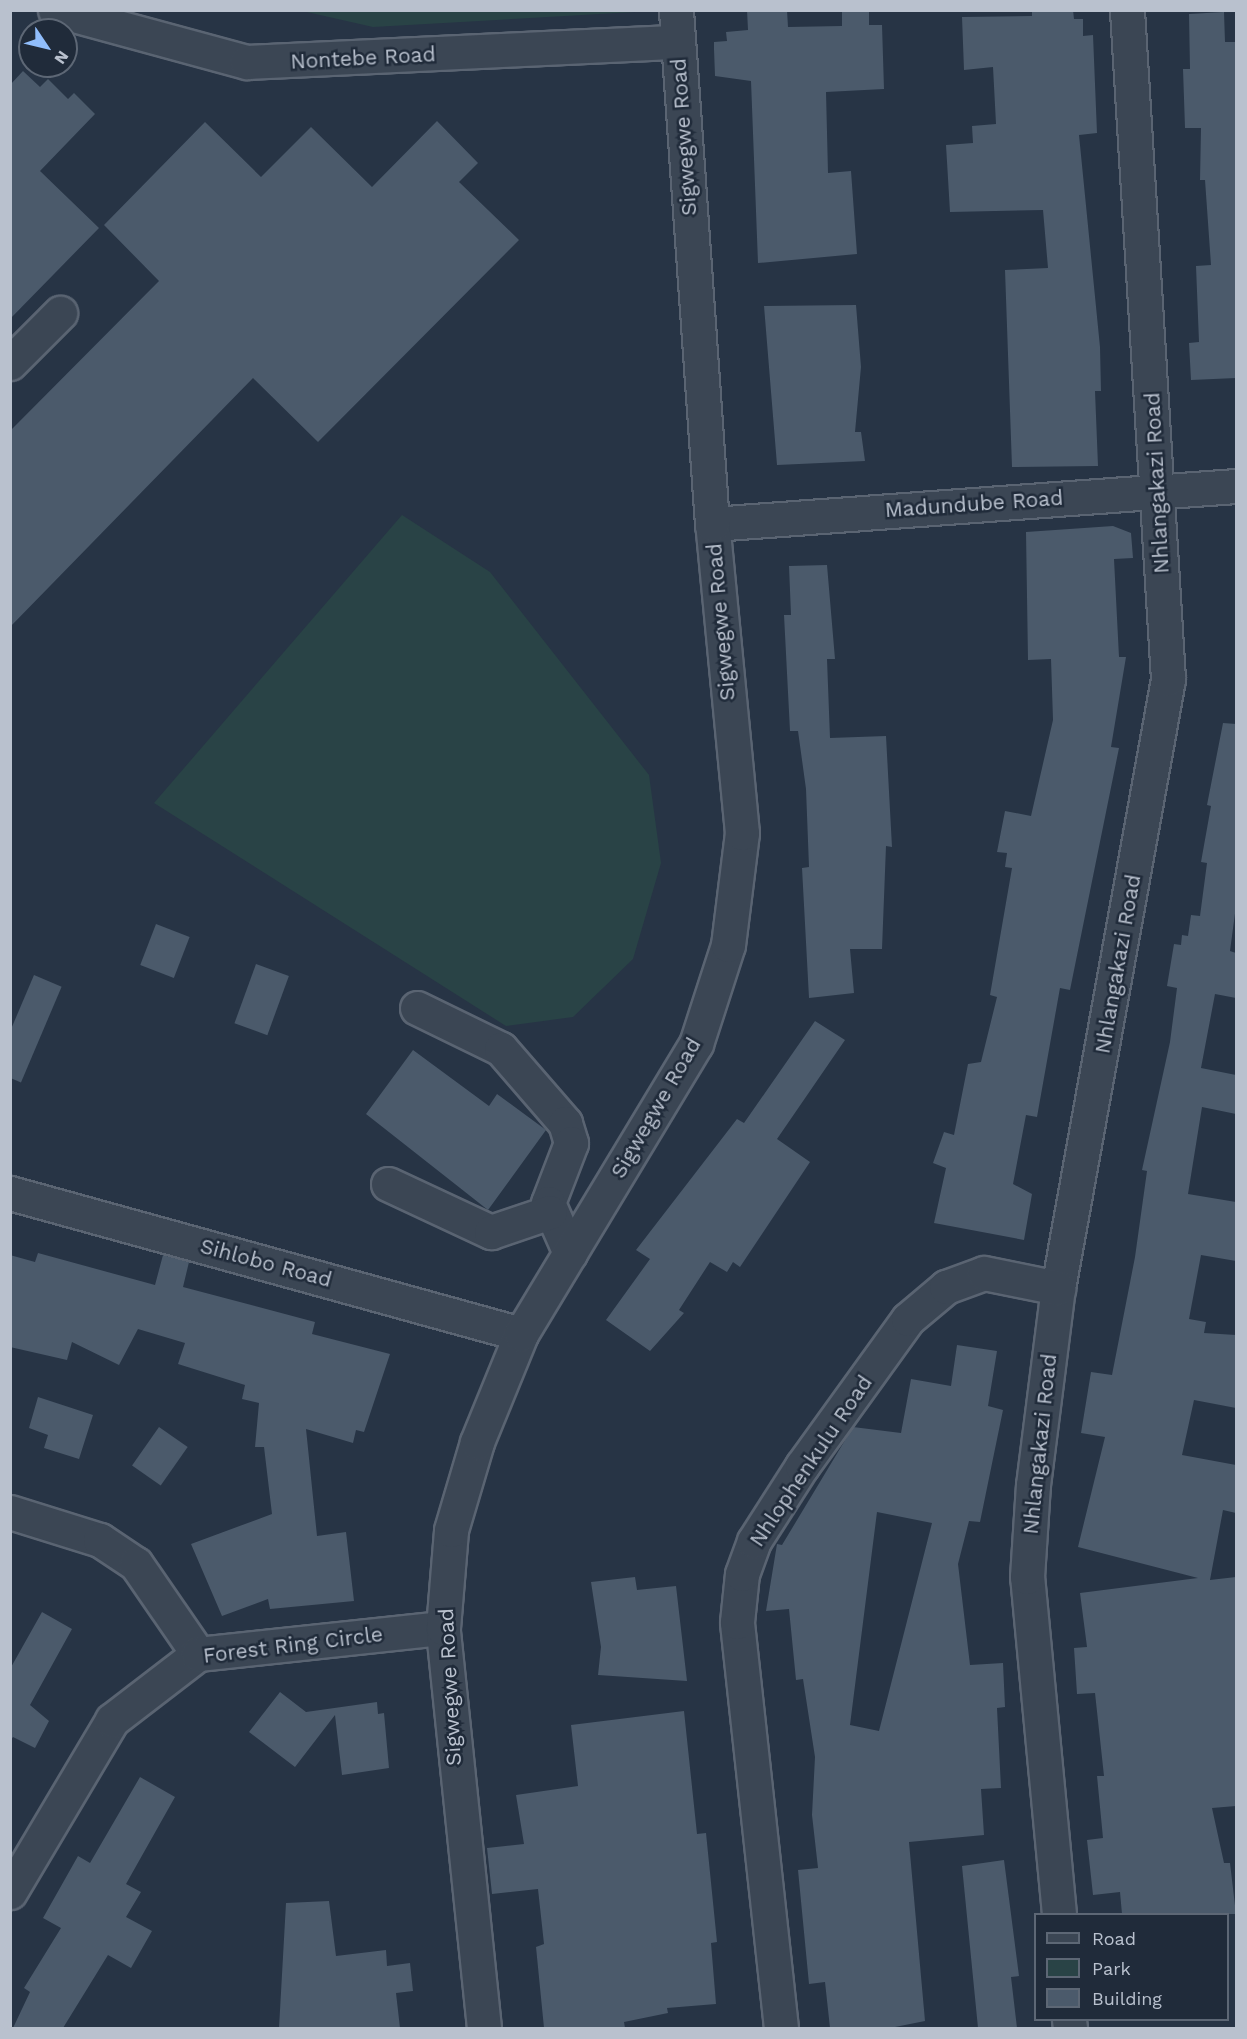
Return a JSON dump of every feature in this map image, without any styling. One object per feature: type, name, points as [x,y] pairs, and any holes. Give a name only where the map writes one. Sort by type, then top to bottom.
[{"type":"street","name":"Nontebe Road","points":[[55,10],[247,62],[677,26]]},
{"type":"street","name":"Nhlangakazi Road","points":[[1059,1913],[1027,1577],[1058,1288],[1167,679],[1158,489],[1127,10]]},
{"type":"street","name":"Sigwegwe Road","points":[[484,2028],[443,1628],[451,1530],[477,1442],[521,1334],[696,1044],[728,945],[741,833],[712,524],[677,26]]},
{"type":"street","points":[[10,363],[60,313]]},
{"type":"street","name":"Madundube Road","points":[[712,524],[1158,489],[1236,486]]},
{"type":"street","points":[[417,1008],[501,1049],[565,1123],[571,1143],[550,1191],[550,1212],[570,1253]]},
{"type":"street","points":[[388,1184],[491,1232],[550,1212]]},
{"type":"street","name":"Sihlobo Road","points":[[10,1193],[521,1334]]},
{"type":"street","name":"Nhlophenkulu Road","points":[[781,2028],[737,1622],[742,1574],[754,1541],[802,1466],[909,1319],[946,1287],[984,1273],[1058,1288]]},
{"type":"street","points":[[10,1512],[100,1540],[136,1564],[198,1654]]},
{"type":"street","name":"Forest Ring Circle","points":[[10,1892],[112,1720],[198,1654],[443,1628]]},
{"type":"green space","points":[[298,10],[652,10],[652,11],[373,27]]},
{"type":"green space","points":[[402,515],[490,572],[649,775],[661,863],[633,959],[573,1017],[506,1026],[154,803]]},
{"type":"building","points":[[747,10],[787,10],[788,27],[842,26],[842,10],[869,10],[869,25],[882,25],[884,89],[826,92],[828,173],[851,171],[857,254],[758,263],[751,81],[715,76],[714,42],[727,41],[726,32],[748,30]]},
{"type":"building","points":[[1032,10],[1073,10],[1074,19],[1083,19],[1083,36],[1093,35],[1097,133],[1079,135],[1100,347],[1101,391],[1095,391],[1098,466],[1012,467],[1005,270],[1048,268],[1043,210],[950,212],[946,145],[973,143],[972,126],[996,124],[993,67],[964,70],[962,17],[1032,16]]},
{"type":"building","points":[[1224,12],[1225,42],[1236,42],[1236,378],[1191,380],[1189,343],[1199,342],[1196,266],[1211,265],[1205,180],[1200,180],[1201,128],[1185,128],[1183,69],[1190,69],[1189,14]]},
{"type":"building","points":[[18,76],[30,78],[40,87],[48,79],[68,99],[74,93],[95,114],[40,171],[99,228],[10,319],[10,85]]},
{"type":"building","points":[[437,121],[478,163],[459,182],[519,240],[318,442],[253,378],[10,627],[10,431],[159,281],[104,225],[205,122],[261,177],[311,127],[372,187]]},
{"type":"building","points":[[856,305],[861,367],[855,432],[861,432],[865,461],[777,465],[764,306]]},
{"type":"building","points":[[1113,526],[1131,533],[1133,558],[1114,559],[1119,657],[1126,657],[1111,747],[1119,748],[1070,990],[1060,988],[1037,1117],[1026,1115],[1013,1184],[1032,1194],[1024,1240],[934,1223],[946,1168],[933,1163],[944,1132],[954,1135],[968,1064],[981,1062],[997,997],[990,995],[1012,868],[1005,867],[1007,853],[997,852],[1005,811],[1031,816],[1053,720],[1051,659],[1028,660],[1026,532]]},
{"type":"building","points":[[827,565],[835,659],[827,659],[830,738],[886,736],[892,847],[886,846],[882,949],[850,949],[854,993],[809,998],[802,868],[809,867],[806,789],[798,731],[790,731],[784,615],[791,615],[789,566]]},
{"type":"building","points":[[1223,723],[1236,724],[1236,906],[1230,951],[1236,953],[1236,998],[1215,994],[1201,1068],[1236,1075],[1236,1114],[1202,1107],[1188,1194],[1236,1202],[1236,1261],[1201,1255],[1189,1319],[1206,1322],[1204,1333],[1236,1335],[1236,1408],[1194,1400],[1182,1455],[1236,1465],[1236,1513],[1223,1510],[1210,1580],[1236,1577],[1236,1806],[1212,1808],[1224,1863],[1230,1863],[1236,1914],[1122,1913],[1120,1892],[1093,1895],[1087,1840],[1103,1838],[1097,1776],[1104,1776],[1095,1693],[1077,1694],[1074,1648],[1087,1647],[1080,1593],[1198,1578],[1078,1547],[1105,1437],[1081,1433],[1091,1372],[1112,1375],[1135,1257],[1147,1171],[1142,1170],[1170,1042],[1177,988],[1167,986],[1174,944],[1181,945],[1182,935],[1188,936],[1191,915],[1200,916],[1207,863],[1201,862],[1211,806],[1207,805]]},
{"type":"building","points":[[156,924],[190,937],[174,978],[140,965]]},
{"type":"building","points":[[256,964],[289,976],[267,1035],[234,1023]]},
{"type":"building","points":[[34,975],[62,987],[21,1082],[10,1078],[10,1032]]},
{"type":"building","points":[[815,1021],[845,1040],[777,1139],[810,1162],[740,1267],[733,1262],[727,1272],[710,1262],[679,1310],[684,1313],[650,1351],[606,1320],[650,1259],[636,1250],[737,1119],[744,1123]]},
{"type":"building","points":[[413,1050],[489,1106],[497,1094],[546,1130],[488,1210],[366,1114]]},
{"type":"building","points":[[38,1253],[155,1285],[163,1255],[189,1262],[183,1287],[315,1322],[312,1334],[390,1354],[364,1432],[356,1430],[353,1443],[306,1429],[317,1536],[346,1532],[354,1601],[270,1609],[268,1599],[222,1616],[191,1544],[272,1514],[264,1447],[255,1447],[259,1403],[242,1399],[245,1385],[178,1364],[185,1343],[138,1329],[119,1365],[72,1342],[67,1360],[10,1347],[10,1255],[35,1262]]},
{"type":"building","points":[[957,1345],[997,1351],[988,1406],[1003,1410],[980,1522],[969,1521],[958,1564],[970,1665],[1003,1663],[1005,1707],[997,1708],[1001,1788],[981,1789],[984,1835],[909,1842],[925,2021],[890,2028],[830,2028],[825,1982],[809,1984],[798,1870],[818,1868],[812,1815],[815,1757],[803,1679],[796,1680],[789,1609],[766,1611],[777,1544],[782,1545],[853,1427],[901,1433],[911,1379],[951,1386]],"holes":[[[877,1512],[932,1523],[879,1731],[850,1725]]]},
{"type":"building","points":[[38,1397],[93,1415],[79,1459],[44,1448],[48,1435],[29,1428]]},
{"type":"building","points":[[159,1427],[188,1447],[161,1486],[132,1466]]},
{"type":"building","points":[[635,1577],[637,1590],[676,1586],[687,1681],[598,1675],[601,1647],[591,1582]]},
{"type":"building","points":[[42,1612],[72,1629],[30,1705],[49,1721],[35,1748],[13,1737],[10,1741],[10,1669]]},
{"type":"building","points":[[280,1692],[306,1712],[377,1702],[378,1714],[384,1713],[389,1768],[342,1775],[335,1715],[295,1767],[249,1732]]},
{"type":"building","points":[[684,1711],[697,1834],[706,1833],[717,1942],[711,1943],[716,2004],[667,2008],[668,2013],[624,2022],[625,2028],[544,2028],[536,1947],[544,1944],[538,1889],[492,1894],[487,1848],[524,1844],[516,1795],[578,1786],[571,1725]]},
{"type":"building","points":[[140,1777],[175,1797],[126,1884],[141,1892],[126,1917],[152,1931],[131,1968],[108,1955],[63,2028],[13,2028],[30,1992],[24,1988],[61,1928],[43,1918],[78,1856],[90,1863]]},
{"type":"building","points":[[1004,1860],[1019,1976],[1011,1977],[1017,2028],[978,2028],[962,1866]]},
{"type":"building","points":[[329,1901],[336,1956],[386,1950],[387,1966],[410,1963],[413,1991],[396,1993],[400,2028],[279,2028],[286,1903]]}]
